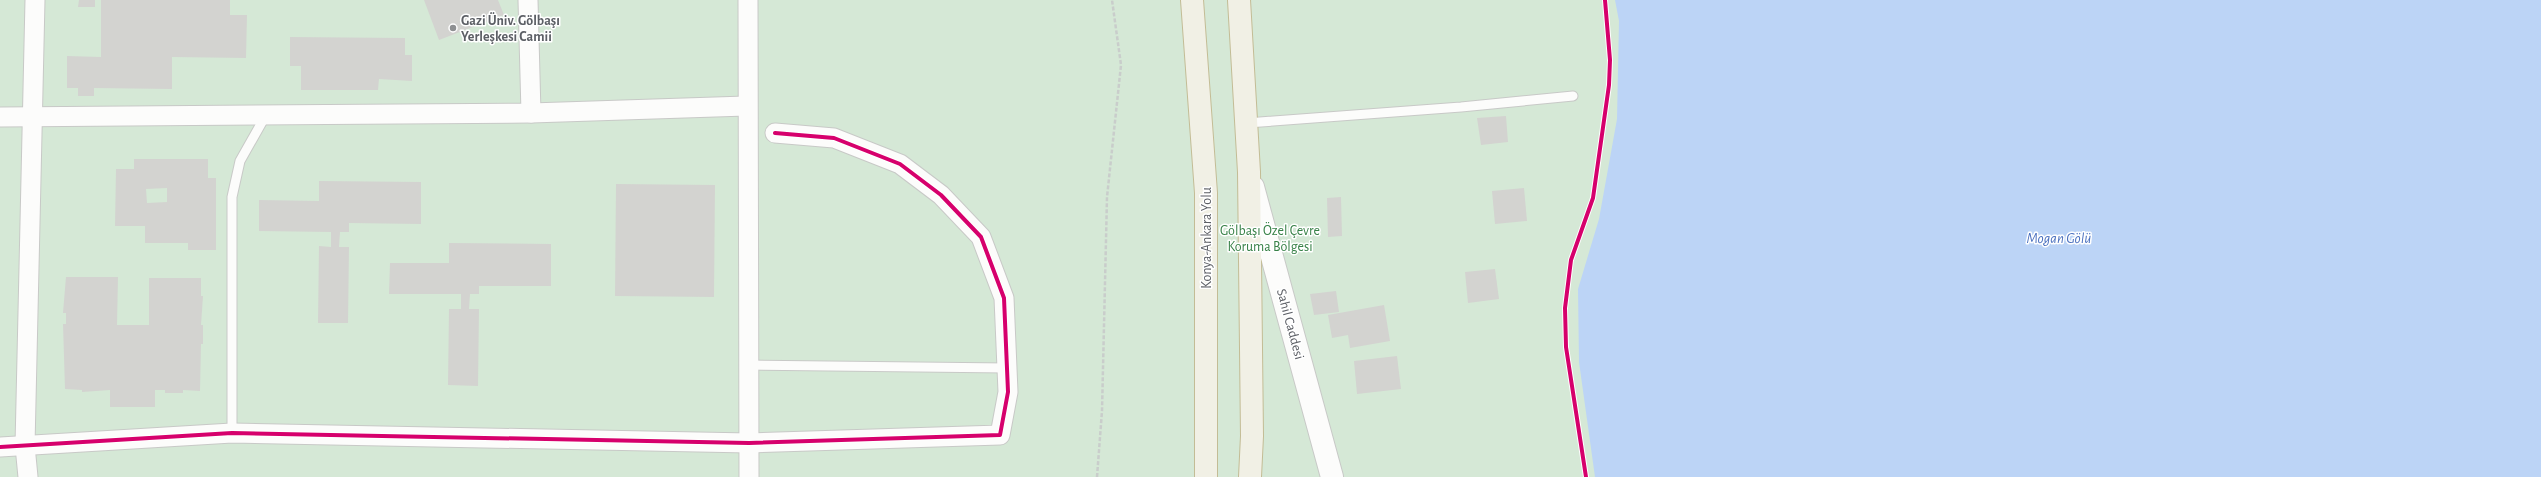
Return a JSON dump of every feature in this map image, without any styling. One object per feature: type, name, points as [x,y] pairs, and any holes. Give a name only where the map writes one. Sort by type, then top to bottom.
[{"type":"highway","name":"Konya-Ankara Yolu","points":[[1192,0],[1206,193],[1206,477]]},
{"type":"highway","points":[[1239,0],[1249,172],[1252,436],[1250,477]]},
{"type":"street","points":[[26,466],[34,0]]},
{"type":"street","points":[[528,0],[531,113]]},
{"type":"street","points":[[748,0],[746,106],[749,476]]},
{"type":"street","points":[[0,117],[531,113],[746,106]]},
{"type":"street","points":[[0,447],[26,466],[232,433],[749,443],[1000,435],[1008,392],[1004,298],[981,237],[951,206],[900,164],[834,138],[775,133]]},
{"type":"street","name":"Sahil Caddesi","points":[[1249,172],[1332,477]]},
{"type":"lane","points":[[1247,123],[1461,107],[1573,96]]},
{"type":"lane","points":[[232,433],[232,197],[240,161],[266,115]]},
{"type":"lane","points":[[748,365],[1007,368]]},
{"type":"path","points":[[1097,477],[1102,411],[1108,197],[1121,64],[1112,0]]},
{"type":"green space","name":"Gölbaşı Özel Çevre Koruma Bölgesi","points":[[0,0],[2541,0],[2541,477],[0,477]]},
{"type":"water","name":"Mogan Gölü","points":[[1615,0],[2541,0],[2541,477],[1595,477],[1579,362],[1578,289],[1599,219],[1617,119],[1619,21]]},
{"type":"building","points":[[79,0],[95,0],[95,7],[78,7]]},
{"type":"building","points":[[101,0],[230,0],[230,15],[247,15],[246,58],[172,57],[172,89],[94,88],[94,96],[78,96],[78,88],[67,88],[67,56],[101,57]]},
{"type":"building","name":"Gazi Üniv. Gölbaşı Yerleşkesi Camii","points":[[424,0],[498,0],[504,15],[439,40]]},
{"type":"building","points":[[290,37],[405,38],[405,55],[412,55],[412,81],[379,79],[378,90],[301,90],[301,66],[290,66]]},
{"type":"building","points":[[1506,116],[1508,142],[1481,145],[1477,118]]},
{"type":"building","points":[[134,159],[208,159],[208,178],[216,178],[216,250],[188,250],[188,243],[145,243],[145,226],[115,226],[116,169],[134,169]],"holes":[[[167,188],[167,202],[147,203],[146,189]]]},
{"type":"building","points":[[319,181],[421,182],[421,224],[349,223],[349,232],[340,232],[339,247],[349,247],[348,323],[318,323],[319,246],[331,247],[331,232],[259,231],[259,200],[319,201]]},
{"type":"building","points":[[616,184],[715,185],[714,297],[615,296]]},
{"type":"building","points":[[1524,188],[1527,221],[1495,224],[1492,191]]},
{"type":"building","points":[[1341,197],[1342,236],[1328,237],[1327,198]]},
{"type":"building","points":[[449,243],[551,244],[551,286],[479,286],[479,294],[470,294],[469,309],[479,309],[478,386],[448,385],[449,309],[461,309],[461,294],[389,294],[390,263],[449,263]]},
{"type":"building","points":[[1495,269],[1499,299],[1468,303],[1465,272]]},
{"type":"building","points":[[66,277],[118,277],[117,325],[149,325],[149,278],[201,278],[201,296],[203,296],[201,325],[203,325],[203,344],[201,344],[200,391],[183,390],[183,393],[165,393],[165,390],[155,390],[155,407],[110,407],[110,390],[82,392],[82,390],[65,389],[63,324],[66,324],[66,313],[63,313]]},
{"type":"building","points":[[1336,291],[1339,312],[1314,315],[1310,294]]},
{"type":"building","points":[[1384,305],[1390,341],[1350,348],[1348,335],[1332,338],[1328,315]]},
{"type":"building","points":[[1397,356],[1401,389],[1357,394],[1354,361]]},
{"type":"cycle path","points":[[1586,477],[1566,347],[1565,308],[1571,260],[1593,198],[1609,85],[1610,60],[1605,0]]},
{"type":"cycle path","points":[[0,447],[232,433],[749,443],[1000,435],[1008,392],[1004,298],[981,237],[941,195],[900,164],[834,138],[775,133]]},
{"type":"place","name":"Gazi Üniv. Gölbaşı Yerleşkesi Camii","points":[[453,28]]}]
